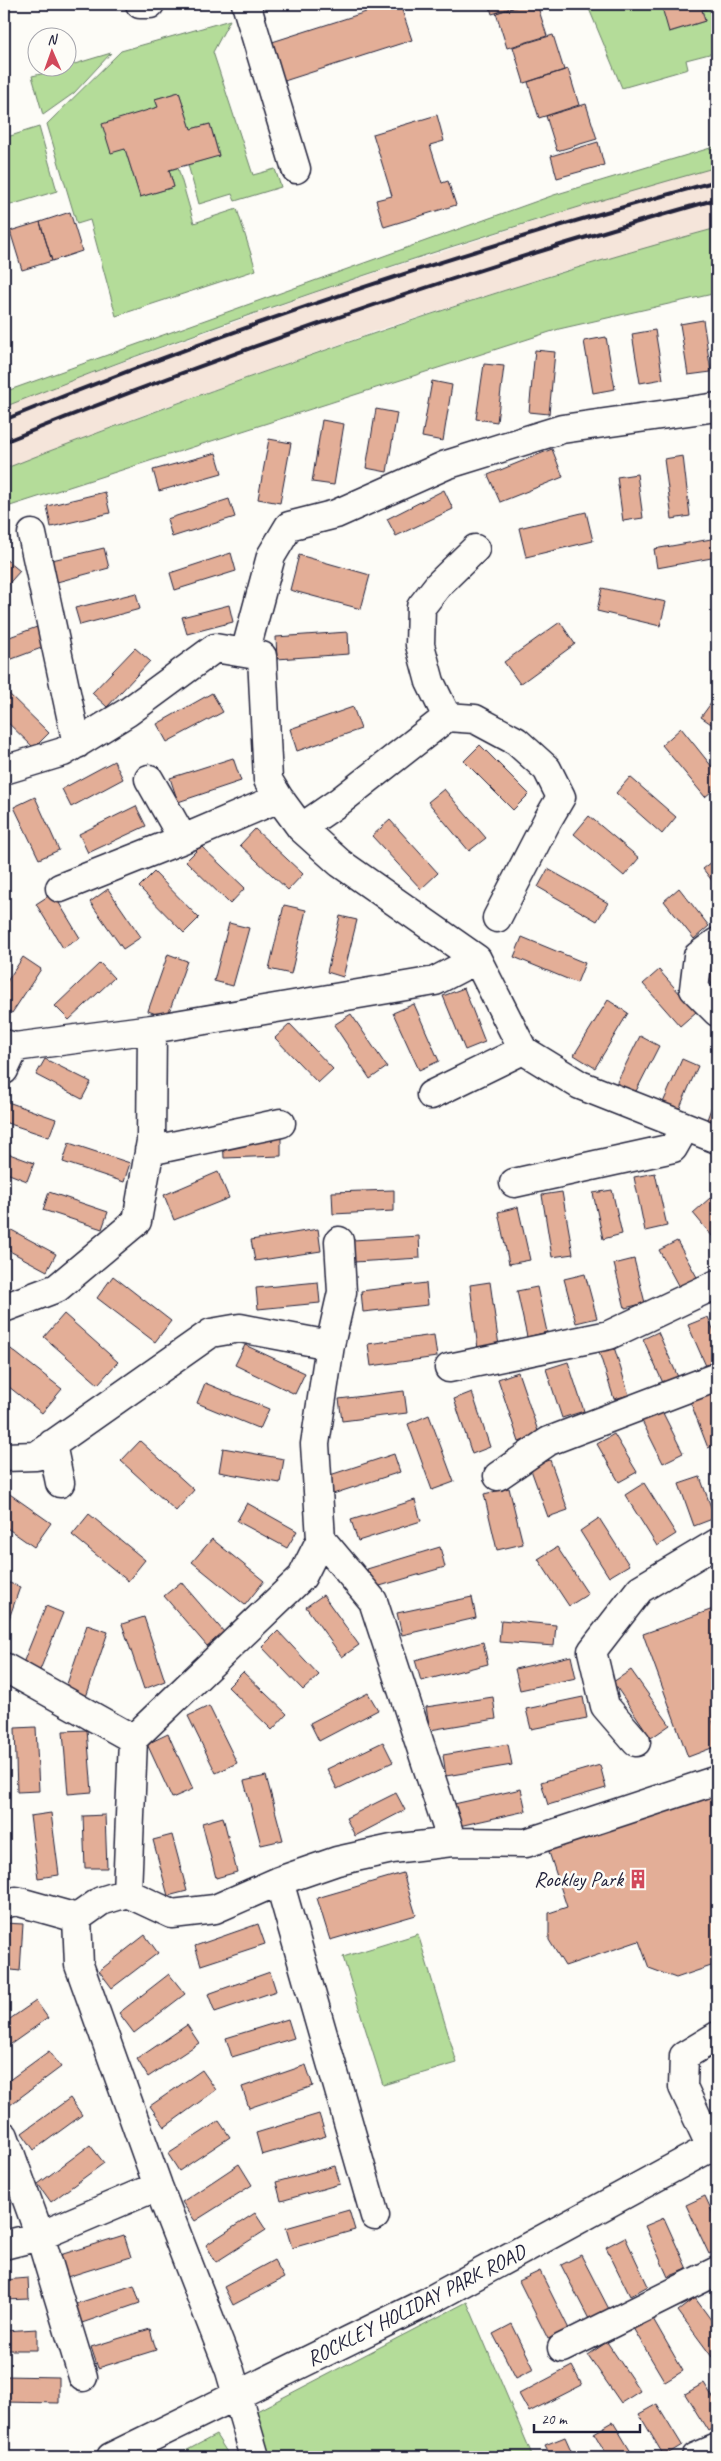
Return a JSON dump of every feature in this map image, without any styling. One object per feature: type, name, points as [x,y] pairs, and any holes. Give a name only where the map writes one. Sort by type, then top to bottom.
[{"type":"street","points":[[140,4],[150,4]]},
{"type":"street","points":[[246,4],[296,169]]},
{"type":"street","points":[[245,653],[271,556],[289,526],[336,514],[446,465],[562,429],[717,407]]},
{"type":"street","points":[[32,534],[77,744]]},
{"type":"street","points":[[448,716],[430,682],[420,645],[421,607],[439,584],[475,549]]},
{"type":"street","points":[[4,770],[63,752],[77,744],[128,712],[215,648],[262,656],[268,780],[278,798],[301,828],[340,863],[477,959],[523,1050],[580,1085],[717,1139]]},
{"type":"street","points":[[301,828],[340,801],[448,716],[475,718],[516,741],[547,769],[561,797],[497,918]]},
{"type":"street","points":[[149,779],[183,840]]},
{"type":"street","points":[[60,888],[183,840],[278,798]]},
{"type":"street","points":[[717,942],[698,956],[694,988],[717,1012]]},
{"type":"street","points":[[7,1054],[435,981],[477,959]]},
{"type":"street","points":[[4,1308],[57,1288],[137,1220],[149,1151],[152,1029]]},
{"type":"street","points":[[431,1095],[523,1050]]},
{"type":"street","points":[[149,1151],[281,1123]]},
{"type":"street","points":[[514,1182],[673,1148],[685,1127]]},
{"type":"street","points":[[127,1893],[133,1739],[302,1576],[321,1539],[315,1444],[330,1345],[342,1292],[339,1241]]},
{"type":"street","points":[[449,1368],[609,1335],[717,1284]]},
{"type":"street","points":[[4,1457],[36,1456],[211,1333],[240,1328],[330,1345]]},
{"type":"street","points":[[498,1476],[549,1441],[717,1377]]},
{"type":"street","points":[[52,1444],[60,1482]]},
{"type":"street","points":[[321,1539],[373,1601],[452,1842]]},
{"type":"street","points":[[636,1742],[604,1706],[592,1651],[640,1589],[717,1543]]},
{"type":"street","points":[[10,1679],[133,1739]]},
{"type":"street","points":[[4,1904],[16,1901],[77,1918],[101,1902],[127,1893],[172,1914],[215,1909],[279,1881],[337,1861],[383,1851],[452,1842],[526,1843],[717,1780]]},
{"type":"street","points":[[279,1881],[375,2216]]},
{"type":"street","points":[[77,1918],[79,1965],[158,2186],[230,2371],[255,2457]]},
{"type":"street","points":[[714,2146],[683,2087],[684,2056],[717,2036]]},
{"type":"street","points":[[4,2136],[40,2236],[83,2377]]},
{"type":"street","name":"ROCKLEY HOLIDAY PARK ROAD","points":[[111,2457],[237,2397],[425,2303],[714,2146]]},
{"type":"street","points":[[4,2245],[40,2236],[158,2186]]},
{"type":"street","points":[[562,2348],[717,2270]]},
{"type":"street","points":[[696,2457],[717,2448]]},
{"type":"shaded area","points":[[717,167],[717,228],[564,271],[382,329],[146,414],[4,469],[4,407],[326,289],[613,196]]},
{"type":"green space","points":[[587,4],[661,4],[670,32],[705,21],[702,10],[709,8],[717,34],[717,52],[686,60],[688,69],[622,88]]},
{"type":"green space","points":[[230,20],[213,52],[253,175],[275,169],[281,187],[235,201],[232,194],[199,204],[188,165],[219,155],[210,124],[191,129],[179,92],[155,99],[158,107],[125,149],[140,197],[174,187],[169,170],[178,168],[194,223],[237,209],[256,270],[116,316],[90,220],[77,224],[47,124],[121,51]]},
{"type":"green space","points":[[111,53],[74,93],[43,115],[33,78],[78,78],[78,63]]},
{"type":"green space","points":[[39,127],[57,191],[4,207],[4,138]]},
{"type":"green space","points":[[717,146],[717,167],[447,248],[268,308],[4,407],[4,392],[554,195]]},
{"type":"green space","points":[[717,228],[717,293],[559,329],[4,508],[4,469],[47,452],[379,332],[547,277]]},
{"type":"green space","points":[[418,1934],[457,2063],[383,2085],[343,1957]]},
{"type":"green space","points":[[467,2302],[533,2457],[271,2457],[253,2413]]},
{"type":"green space","points":[[216,2435],[230,2457],[174,2457]]},
{"type":"building","points":[[391,4],[400,4],[412,40],[278,83],[266,44]]},
{"type":"building","points":[[489,4],[525,4],[492,14]]},
{"type":"building","points":[[525,4],[537,4],[547,36],[507,48],[496,13]]},
{"type":"building","points":[[661,4],[717,4],[717,6],[702,10],[705,21],[669,32]]},
{"type":"building","points":[[553,35],[564,70],[524,83],[513,47]]},
{"type":"building","points":[[568,69],[579,105],[539,118],[528,82]]},
{"type":"building","points":[[179,92],[191,129],[210,124],[219,156],[169,170],[174,187],[140,197],[125,149],[111,153],[102,124],[158,107],[155,99]]},
{"type":"building","points":[[586,104],[597,139],[557,151],[546,116]]},
{"type":"building","points":[[437,115],[444,141],[430,145],[442,183],[448,181],[456,205],[384,227],[376,200],[392,196],[373,134]]},
{"type":"building","points":[[598,142],[604,165],[557,178],[551,156]]},
{"type":"building","points":[[70,212],[82,251],[52,261],[40,222]]},
{"type":"building","points":[[40,222],[52,261],[22,270],[10,231]]},
{"type":"building","points":[[703,320],[711,372],[688,375],[680,324]]},
{"type":"building","points":[[655,330],[663,379],[640,383],[632,334]]},
{"type":"building","points":[[606,337],[615,389],[593,393],[584,341]]},
{"type":"building","points":[[535,350],[555,352],[549,414],[529,412]]},
{"type":"building","points":[[484,364],[504,366],[497,422],[476,419]]},
{"type":"building","points":[[432,381],[452,385],[443,441],[422,437]]},
{"type":"building","points":[[376,409],[397,413],[387,472],[366,468]]},
{"type":"building","points":[[322,420],[344,424],[334,485],[312,482]]},
{"type":"building","points":[[269,439],[291,443],[280,503],[258,499]]},
{"type":"building","points":[[552,449],[563,477],[500,502],[488,475]]},
{"type":"building","points":[[216,453],[222,473],[159,491],[153,470]]},
{"type":"building","points":[[683,456],[690,516],[672,519],[664,459]]},
{"type":"building","points":[[637,474],[643,518],[623,521],[617,477]]},
{"type":"building","points":[[444,490],[453,509],[396,536],[387,519]]},
{"type":"building","points":[[105,492],[110,513],[51,527],[47,506]]},
{"type":"building","points":[[229,499],[235,517],[172,537],[167,519]]},
{"type":"building","points":[[586,512],[593,541],[526,557],[519,528]]},
{"type":"building","points":[[717,538],[717,557],[657,568],[654,549]]},
{"type":"building","points":[[104,548],[109,568],[57,582],[52,560]]},
{"type":"building","points":[[231,553],[236,571],[175,590],[170,573]]},
{"type":"building","points":[[299,555],[370,575],[361,609],[290,590]]},
{"type":"building","points":[[4,558],[20,571],[4,589]]},
{"type":"building","points":[[602,588],[666,602],[660,626],[597,611]]},
{"type":"building","points":[[136,593],[140,609],[80,625],[75,608]]},
{"type":"building","points":[[229,605],[233,622],[187,634],[182,617]]},
{"type":"building","points":[[560,622],[575,644],[520,684],[504,662]]},
{"type":"building","points":[[37,627],[44,647],[4,662],[4,639]]},
{"type":"building","points":[[348,632],[349,654],[277,659],[276,637]]},
{"type":"building","points":[[135,648],[150,661],[107,707],[92,693]]},
{"type":"building","points":[[4,689],[49,733],[34,748],[4,719]]},
{"type":"building","points":[[212,693],[223,712],[167,742],[157,724]]},
{"type":"building","points":[[717,695],[717,728],[701,717]]},
{"type":"building","points":[[353,707],[361,729],[297,751],[290,729]]},
{"type":"building","points":[[681,728],[717,773],[717,787],[705,797],[662,745]]},
{"type":"building","points":[[480,745],[529,794],[513,810],[464,761]]},
{"type":"building","points":[[233,758],[241,781],[178,802],[170,778]]},
{"type":"building","points":[[114,761],[123,779],[71,807],[62,789]]},
{"type":"building","points":[[630,777],[676,817],[662,834],[616,793]]},
{"type":"building","points":[[444,789],[486,838],[469,851],[428,802]]},
{"type":"building","points":[[35,797],[59,850],[39,859],[14,807]]},
{"type":"building","points":[[136,806],[146,826],[88,853],[79,834]]},
{"type":"building","points":[[589,816],[639,858],[624,876],[574,834]]},
{"type":"building","points":[[390,820],[438,873],[421,889],[372,836]]},
{"type":"building","points":[[255,829],[303,874],[288,890],[240,845]]},
{"type":"building","points":[[201,846],[245,888],[230,904],[186,861]]},
{"type":"building","points":[[717,858],[717,887],[703,869]]},
{"type":"building","points":[[548,869],[608,903],[597,921],[538,887]]},
{"type":"building","points":[[154,872],[199,918],[184,933],[139,887]]},
{"type":"building","points":[[679,888],[709,926],[694,939],[664,901]]},
{"type":"building","points":[[108,889],[141,937],[123,949],[90,902]]},
{"type":"building","points":[[53,893],[80,938],[63,948],[36,904]]},
{"type":"building","points":[[284,905],[306,910],[291,974],[269,969]]},
{"type":"building","points":[[340,916],[357,920],[343,977],[327,972]]},
{"type":"building","points":[[229,923],[249,928],[233,986],[214,981]]},
{"type":"building","points":[[522,937],[585,963],[577,983],[514,957]]},
{"type":"building","points":[[168,954],[187,961],[167,1018],[148,1011]]},
{"type":"building","points":[[23,957],[41,969],[12,1013],[4,1008],[4,986]]},
{"type":"building","points":[[717,959],[717,991],[702,970]]},
{"type":"building","points":[[100,963],[114,978],[69,1020],[55,1006]]},
{"type":"building","points":[[659,970],[696,1012],[680,1026],[643,984]]},
{"type":"building","points":[[464,988],[485,1042],[465,1050],[443,996]]},
{"type":"building","points":[[608,1000],[628,1013],[595,1068],[574,1055]]},
{"type":"building","points":[[414,1004],[439,1061],[419,1070],[393,1013]]},
{"type":"building","points":[[351,1014],[387,1067],[370,1079],[334,1025]]},
{"type":"building","points":[[290,1024],[333,1069],[318,1083],[275,1038]]},
{"type":"building","points":[[640,1036],[659,1046],[632,1099],[613,1090]]},
{"type":"building","points":[[45,1059],[91,1082],[82,1099],[36,1075]]},
{"type":"building","points":[[682,1059],[698,1066],[678,1112],[662,1105]]},
{"type":"building","points":[[717,1092],[717,1130],[705,1125]]},
{"type":"building","points":[[5,1101],[56,1119],[49,1137],[4,1122]]},
{"type":"building","points":[[281,1134],[281,1156],[224,1158],[223,1136]]},
{"type":"building","points":[[69,1143],[130,1163],[124,1182],[63,1162]]},
{"type":"building","points":[[4,1152],[34,1163],[27,1181],[4,1172]]},
{"type":"building","points":[[218,1172],[229,1198],[174,1220],[164,1195]]},
{"type":"building","points":[[655,1173],[667,1226],[645,1231],[634,1177]]},
{"type":"building","points":[[394,1190],[394,1211],[333,1214],[332,1192]]},
{"type":"building","points":[[612,1190],[622,1234],[603,1239],[593,1193]]},
{"type":"building","points":[[49,1192],[108,1212],[102,1229],[43,1210]]},
{"type":"building","points":[[562,1192],[573,1254],[552,1257],[542,1195]]},
{"type":"building","points":[[710,1198],[717,1207],[717,1242],[693,1213]]},
{"type":"building","points":[[518,1207],[530,1260],[509,1264],[498,1212]]},
{"type":"building","points":[[4,1226],[56,1254],[47,1271],[4,1248]]},
{"type":"building","points":[[318,1229],[321,1251],[255,1261],[251,1240]]},
{"type":"building","points":[[419,1236],[420,1258],[354,1262],[353,1240]]},
{"type":"building","points":[[677,1241],[698,1279],[680,1289],[659,1250]]},
{"type":"building","points":[[634,1259],[645,1303],[625,1308],[614,1264]]},
{"type":"building","points":[[585,1274],[597,1318],[576,1323],[564,1279]]},
{"type":"building","points":[[113,1276],[171,1321],[155,1342],[97,1298]]},
{"type":"building","points":[[318,1282],[320,1303],[258,1309],[256,1288]]},
{"type":"building","points":[[490,1282],[499,1346],[478,1349],[470,1285]]},
{"type":"building","points":[[426,1283],[428,1305],[363,1312],[361,1291]]},
{"type":"building","points":[[537,1287],[547,1332],[527,1337],[517,1291]]},
{"type":"building","points":[[64,1314],[118,1362],[98,1384],[44,1337]]},
{"type":"building","points":[[708,1317],[717,1338],[717,1361],[706,1366],[688,1325]]},
{"type":"building","points":[[658,1332],[678,1377],[663,1383],[643,1339]]},
{"type":"building","points":[[434,1335],[437,1357],[371,1366],[368,1344]]},
{"type":"building","points":[[245,1345],[305,1373],[295,1394],[235,1365]]},
{"type":"building","points":[[7,1346],[62,1389],[42,1413],[4,1383],[4,1350]]},
{"type":"building","points":[[614,1347],[629,1395],[614,1399],[599,1352]]},
{"type":"building","points":[[568,1362],[584,1411],[562,1418],[546,1369]]},
{"type":"building","points":[[518,1372],[539,1434],[519,1442],[498,1379]]},
{"type":"building","points":[[205,1383],[269,1409],[260,1429],[197,1403]]},
{"type":"building","points":[[404,1391],[407,1413],[342,1421],[339,1399]]},
{"type":"building","points":[[472,1392],[490,1447],[472,1454],[454,1399]]},
{"type":"building","points":[[711,1394],[717,1410],[717,1444],[708,1448],[690,1401]]},
{"type":"building","points":[[662,1411],[683,1453],[663,1463],[642,1421]]},
{"type":"building","points":[[429,1415],[454,1482],[432,1490],[408,1424]]},
{"type":"building","points":[[614,1434],[637,1472],[619,1482],[597,1444]]},
{"type":"building","points":[[140,1441],[194,1490],[176,1511],[121,1461]]},
{"type":"building","points":[[223,1448],[284,1459],[280,1483],[219,1472]]},
{"type":"building","points":[[394,1454],[400,1472],[333,1494],[327,1476]]},
{"type":"building","points":[[550,1460],[568,1510],[548,1517],[530,1467]]},
{"type":"building","points":[[700,1477],[715,1518],[694,1526],[679,1484]]},
{"type":"building","points":[[644,1483],[676,1534],[657,1546],[625,1495]]},
{"type":"building","points":[[509,1488],[523,1544],[497,1550],[484,1494]]},
{"type":"building","points":[[4,1490],[51,1523],[34,1547],[4,1526]]},
{"type":"building","points":[[415,1500],[421,1521],[358,1541],[351,1520]]},
{"type":"building","points":[[247,1503],[297,1531],[287,1548],[237,1521]]},
{"type":"building","points":[[89,1514],[145,1560],[128,1581],[72,1535]]},
{"type":"building","points":[[599,1518],[629,1565],[609,1577],[580,1531]]},
{"type":"building","points":[[212,1539],[264,1581],[245,1605],[192,1562]]},
{"type":"building","points":[[440,1547],[445,1567],[373,1588],[367,1569]]},
{"type":"building","points":[[557,1547],[588,1594],[569,1606],[538,1559]]},
{"type":"building","points":[[4,1581],[20,1587],[4,1633]]},
{"type":"building","points":[[181,1582],[224,1632],[207,1646],[164,1596]]},
{"type":"building","points":[[323,1595],[359,1645],[342,1657],[306,1607]]},
{"type":"building","points":[[472,1597],[476,1618],[402,1635],[397,1613]]},
{"type":"building","points":[[46,1606],[63,1613],[40,1670],[23,1663]]},
{"type":"building","points":[[716,1608],[717,1719],[713,1721],[717,1734],[717,1746],[688,1757],[643,1634]]},
{"type":"building","points":[[144,1617],[165,1681],[144,1689],[122,1624]]},
{"type":"building","points":[[501,1620],[556,1625],[554,1646],[499,1642]]},
{"type":"building","points":[[87,1625],[108,1632],[86,1697],[65,1690]]},
{"type":"building","points":[[278,1631],[319,1675],[303,1690],[262,1647]]},
{"type":"building","points":[[483,1642],[488,1664],[421,1681],[415,1660]]},
{"type":"building","points":[[571,1656],[576,1678],[520,1690],[515,1669]]},
{"type":"building","points":[[631,1670],[670,1725],[651,1738],[613,1682]]},
{"type":"building","points":[[243,1672],[287,1714],[272,1730],[228,1687]]},
{"type":"building","points":[[368,1693],[378,1710],[319,1741],[310,1723]]},
{"type":"building","points":[[493,1697],[496,1719],[430,1730],[426,1707]]},
{"type":"building","points":[[583,1697],[587,1718],[531,1729],[526,1709]]},
{"type":"building","points":[[209,1706],[237,1763],[216,1773],[188,1716]]},
{"type":"building","points":[[36,1727],[39,1791],[17,1792],[15,1728]]},
{"type":"building","points":[[87,1730],[92,1792],[68,1794],[63,1731]]},
{"type":"building","points":[[168,1734],[193,1789],[172,1798],[147,1744]]},
{"type":"building","points":[[383,1742],[393,1762],[337,1789],[327,1769]]},
{"type":"building","points":[[508,1744],[512,1765],[446,1776],[443,1755]]},
{"type":"building","points":[[600,1765],[606,1788],[548,1805],[541,1782]]},
{"type":"building","points":[[266,1776],[283,1840],[261,1845],[244,1781]]},
{"type":"building","name":"Rockley Park","points":[[717,1782],[717,1964],[676,1978],[649,1968],[639,1941],[565,1966],[549,1940],[549,1913],[567,1907],[549,1852],[555,1836]]},
{"type":"building","points":[[521,1789],[526,1811],[459,1826],[454,1804]]},
{"type":"building","points":[[396,1793],[405,1810],[355,1836],[346,1818]]},
{"type":"building","points":[[51,1813],[59,1875],[38,1878],[30,1816]]},
{"type":"building","points":[[105,1815],[107,1868],[85,1868],[83,1816]]},
{"type":"building","points":[[223,1817],[237,1872],[216,1878],[202,1823]]},
{"type":"building","points":[[4,1824],[11,1885],[4,1886]]},
{"type":"building","points":[[172,1835],[187,1891],[168,1896],[153,1840]]},
{"type":"building","points":[[403,1873],[416,1915],[330,1940],[317,1898]]},
{"type":"building","points":[[4,1923],[23,1924],[20,1971],[4,1969]]},
{"type":"building","points":[[258,1924],[265,1944],[201,1965],[195,1946]]},
{"type":"building","points":[[145,1935],[158,1953],[112,1988],[99,1971]]},
{"type":"building","points":[[270,1972],[276,1991],[215,2012],[208,1994]]},
{"type":"building","points":[[169,1974],[185,1994],[134,2033],[119,2013]]},
{"type":"building","points":[[36,2001],[48,2018],[4,2049],[4,2023]]},
{"type":"building","points":[[288,2019],[294,2038],[232,2057],[226,2038]]},
{"type":"building","points":[[187,2025],[199,2043],[148,2077],[137,2059]]},
{"type":"building","points":[[49,2051],[61,2067],[10,2105],[4,2097],[4,2084]]},
{"type":"building","points":[[306,2065],[313,2086],[249,2108],[242,2087]]},
{"type":"building","points":[[202,2070],[216,2090],[165,2127],[150,2106]]},
{"type":"building","points":[[70,2098],[82,2115],[34,2150],[22,2133]]},
{"type":"building","points":[[319,2114],[326,2136],[262,2155],[256,2133]]},
{"type":"building","points":[[219,2121],[230,2137],[179,2171],[168,2154]]},
{"type":"building","points":[[90,2145],[104,2163],[51,2202],[38,2184]]},
{"type":"building","points":[[239,2164],[252,2185],[195,2221],[182,2202]]},
{"type":"building","points":[[335,2166],[340,2184],[281,2201],[276,2182]]},
{"type":"building","points":[[705,2196],[717,2222],[717,2250],[709,2254],[686,2205]]},
{"type":"building","points":[[349,2210],[355,2230],[292,2248],[286,2228]]},
{"type":"building","points":[[255,2213],[266,2230],[216,2262],[206,2245]]},
{"type":"building","points":[[664,2218],[687,2269],[668,2277],[645,2226]]},
{"type":"building","points":[[124,2235],[131,2257],[67,2277],[60,2255]]},
{"type":"building","points":[[625,2237],[648,2286],[630,2296],[606,2247]]},
{"type":"building","points":[[581,2255],[610,2311],[590,2321],[561,2265]]},
{"type":"building","points":[[274,2260],[284,2278],[233,2305],[224,2287]]},
{"type":"building","points":[[540,2271],[569,2329],[548,2339],[519,2281]]},
{"type":"building","points":[[28,2278],[29,2299],[4,2300],[4,2280]]},
{"type":"building","points":[[134,2285],[140,2303],[79,2324],[72,2305]]},
{"type":"building","points":[[695,2298],[717,2328],[717,2353],[712,2357],[678,2311]]},
{"type":"building","points":[[652,2317],[683,2371],[665,2382],[633,2328]]},
{"type":"building","points":[[512,2324],[534,2369],[516,2378],[493,2334]]},
{"type":"building","points":[[37,2329],[37,2350],[4,2350],[4,2331]]},
{"type":"building","points":[[150,2329],[156,2350],[98,2368],[91,2347]]},
{"type":"building","points":[[607,2342],[640,2391],[621,2403],[588,2355]]},
{"type":"building","points":[[572,2366],[582,2385],[529,2412],[519,2394]]},
{"type":"building","points":[[4,2376],[59,2377],[59,2403],[4,2402]]},
{"type":"building","points":[[704,2383],[717,2404],[717,2426],[708,2431],[685,2394]]},
{"type":"building","points":[[657,2404],[682,2445],[664,2456],[639,2414]]},
{"type":"building","points":[[613,2422],[634,2457],[608,2457],[594,2433]]},
{"type":"building","points":[[565,2437],[574,2457],[551,2457],[545,2445]]},
{"type":"railway","points":[[4,420],[91,385],[267,320],[447,260],[717,181]]},
{"type":"railway","points":[[4,442],[180,374],[357,311],[536,252],[717,199]]},
{"type":"place","name":"Rockley Park","points":[[638,1879]]}]
